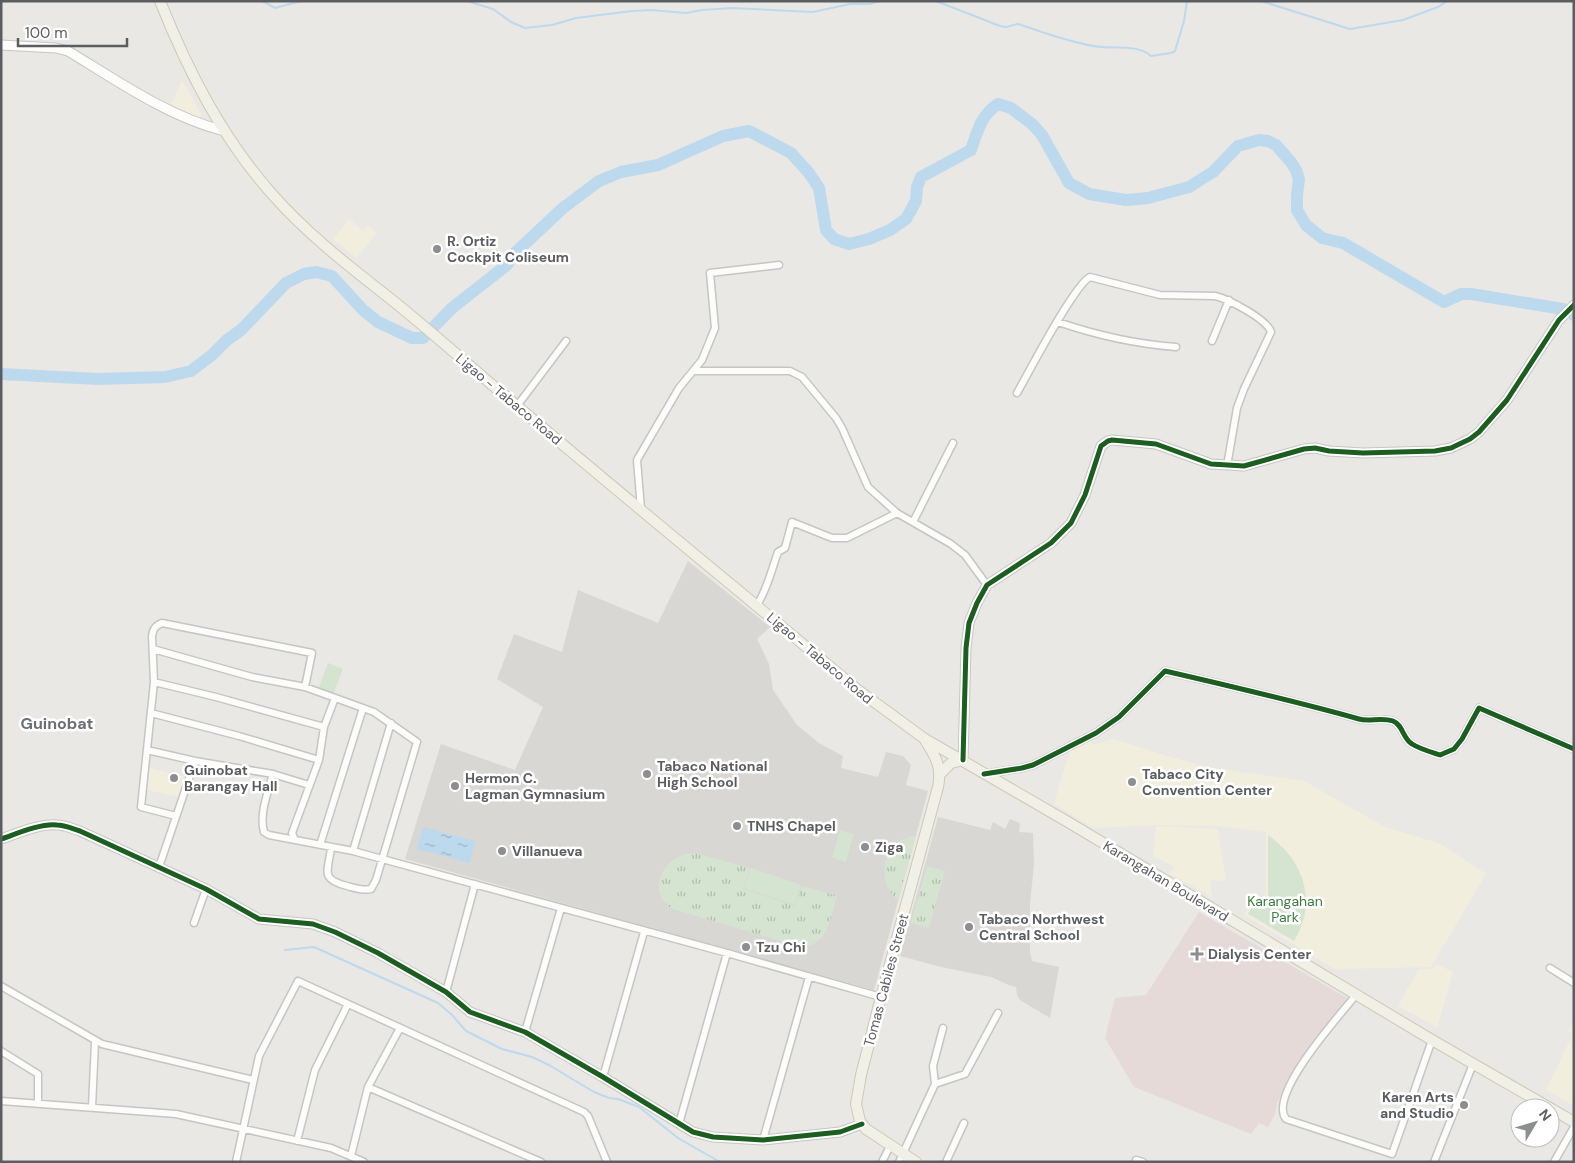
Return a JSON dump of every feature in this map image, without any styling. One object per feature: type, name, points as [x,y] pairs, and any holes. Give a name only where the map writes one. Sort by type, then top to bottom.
[{"type":"main road","name":"Ligao - Tabaco Road","points":[[160,1],[188,68],[225,131],[255,173],[288,212],[323,244],[417,320],[820,659],[925,739],[963,760]]},
{"type":"main road","name":"Ligao - Tabaco Road","points":[[925,739],[935,756],[941,773]]},
{"type":"main road","points":[[941,773],[951,764],[963,760]]},
{"type":"main road","name":"Karangahan Boulevard","points":[[963,760],[1356,995],[1532,1098]]},
{"type":"main road","name":"Tomas Cabiles Street","points":[[862,1124],[857,1111],[858,1091],[941,773]]},
{"type":"main road","name":"Karangahan Boulevard","points":[[1560,1114],[1574,1122]]},
{"type":"main road","points":[[862,1124],[890,1146],[901,1158],[916,1162]]},
{"type":"street","points":[[1,45],[56,48],[68,51],[172,111],[197,123],[225,131]]},
{"type":"street","points":[[641,509],[637,460],[679,388],[702,360],[715,328],[710,273],[779,264]]},
{"type":"street","points":[[1018,393],[1085,279],[1090,277],[1160,295],[1215,296],[1229,300],[1267,324],[1271,332],[1237,408],[1227,466]]},
{"type":"street","points":[[1212,342],[1229,300]]},
{"type":"street","points":[[963,760],[966,648],[969,623],[987,585],[1050,543],[1071,523],[1085,494],[1102,446],[1108,440],[1156,444],[1211,464],[1227,466],[1244,466],[1304,449],[1315,448],[1329,451],[1363,453],[1421,452],[1451,448],[1470,439],[1479,432],[1497,412],[1507,400],[1559,320],[1574,305]]},
{"type":"street","points":[[1058,322],[1142,344],[1176,347]]},
{"type":"street","points":[[517,406],[566,341]]},
{"type":"street","points":[[693,371],[790,371],[802,378],[836,418],[868,487],[897,513],[951,544],[965,555],[987,585]]},
{"type":"street","points":[[913,522],[952,444]]},
{"type":"street","points":[[757,605],[769,582],[778,552],[785,548],[792,522],[832,538],[847,538],[897,513]]},
{"type":"street","points":[[176,816],[141,807],[154,682],[153,629],[162,623],[312,653],[305,687]]},
{"type":"street","points":[[153,649],[252,677],[305,687],[374,712],[417,742],[376,880],[371,889],[359,889],[333,883],[329,879],[331,848]]},
{"type":"street","points":[[984,774],[1032,765],[1096,733],[1119,716],[1165,671],[1295,703],[1319,707],[1362,720],[1378,719],[1393,721],[1399,725],[1410,743],[1440,755],[1454,749],[1462,739],[1479,708],[1574,749]]},
{"type":"street","points":[[154,682],[324,727]]},
{"type":"street","points":[[295,840],[292,833],[319,760],[324,727],[336,698]]},
{"type":"street","points":[[320,845],[363,708]]},
{"type":"street","points":[[151,713],[239,736],[319,760]]},
{"type":"street","points":[[353,851],[391,723]]},
{"type":"street","points":[[146,750],[195,762],[274,774],[309,785]]},
{"type":"street","points":[[159,867],[195,762]]},
{"type":"street","points":[[274,774],[264,809],[263,830],[269,835],[353,851],[644,932],[727,953],[881,998]]},
{"type":"street","points":[[1,838],[54,824],[62,825],[80,831],[206,889],[259,919],[313,924],[335,932],[378,953],[446,992],[470,1012],[525,1032],[693,1132],[713,1137],[763,1140],[840,1132],[862,1124]]},
{"type":"street","points":[[446,992],[475,884]]},
{"type":"street","points":[[194,923],[206,889]]},
{"type":"street","points":[[525,1032],[561,908]]},
{"type":"street","points":[[603,1077],[644,932]]},
{"type":"street","points":[[679,1124],[727,953]]},
{"type":"street","points":[[1550,968],[1574,982]]},
{"type":"street","points":[[763,1140],[809,977]]},
{"type":"street","points":[[236,1162],[259,1056],[298,981],[584,1112],[588,1116],[607,1162]]},
{"type":"street","points":[[1,986],[95,1042],[254,1080]]},
{"type":"street","points":[[1356,995],[1293,1076],[1282,1106],[1283,1115],[1286,1119],[1392,1154],[1432,1040]]},
{"type":"street","points":[[297,1140],[315,1070],[348,1004]]},
{"type":"street","points":[[935,1084],[965,1074],[998,1013]]},
{"type":"street","points":[[351,1156],[368,1087],[400,1028]]},
{"type":"street","points":[[901,1158],[935,1084],[933,1066],[943,1028]]},
{"type":"street","points":[[92,1107],[95,1042]]},
{"type":"street","points":[[1,1051],[38,1074],[38,1103]]},
{"type":"street","points":[[1434,1162],[1473,1064]]},
{"type":"street","points":[[368,1087],[541,1162]]},
{"type":"street","points":[[1,1101],[163,1112],[331,1148],[364,1162]]},
{"type":"street","points":[[946,1162],[964,1124]]},
{"type":"street","points":[[1555,1162],[1574,1127]]},
{"type":"street","points":[[882,1162],[890,1146]]},
{"type":"shaded area","points":[[182,80],[201,114],[198,119],[171,104]]},
{"type":"shaded area","points":[[349,219],[363,231],[368,225],[377,233],[356,258],[333,239]]},
{"type":"shaded area","name":"Tabaco National High School","points":[[688,561],[770,627],[757,639],[769,664],[773,690],[797,725],[819,743],[843,756],[841,768],[878,777],[886,752],[903,756],[911,765],[906,785],[928,791],[874,990],[405,859],[441,744],[515,770],[543,707],[497,679],[514,634],[562,652],[578,590],[658,623]]},
{"type":"shaded area","points":[[1090,739],[1093,745],[1113,739],[1207,767],[1304,781],[1385,827],[1441,844],[1486,874],[1431,967],[1335,969],[1244,915],[1250,905],[1266,894],[1266,832],[1216,826],[1153,825],[1094,828],[1054,804],[1070,750]]},
{"type":"shaded area","points":[[146,767],[186,777],[179,797],[144,789]]},
{"type":"shaded area","name":"Tabaco Northwest Central School","points":[[938,817],[990,830],[993,822],[1005,829],[1010,819],[1020,823],[1019,832],[1033,833],[1034,865],[1030,903],[1030,951],[1032,961],[1059,967],[1050,1018],[1020,1000],[1016,987],[991,977],[900,956]]},
{"type":"shaded area","points":[[1156,826],[1218,829],[1226,881],[1210,880],[1212,897],[1170,874],[1174,866],[1153,856]]},
{"type":"shaded area","points":[[1199,912],[1347,998],[1299,1061],[1277,1103],[1275,1114],[1268,1127],[1259,1123],[1251,1134],[1134,1087],[1105,1038],[1115,998],[1146,995]]},
{"type":"shaded area","points":[[1436,964],[1453,972],[1437,1027],[1398,1006],[1419,969],[1433,969]]},
{"type":"shaded area","points":[[1574,1020],[1574,1106],[1546,1090],[1573,1034],[1568,1031]]},
{"type":"green space","points":[[328,663],[343,669],[333,695],[318,690]]},
{"type":"green space","points":[[840,830],[854,834],[846,862],[832,858]]},
{"type":"green space","name":"Karangahan Park","points":[[1268,835],[1291,857],[1304,883],[1306,897],[1305,912],[1294,941],[1248,914],[1252,907],[1268,896]]},
{"type":"green space","points":[[916,836],[898,900],[886,882],[884,872],[886,862],[889,852],[896,844]]},
{"type":"green space","points":[[695,853],[750,868],[743,889],[795,906],[802,886],[837,896],[830,921],[823,936],[810,945],[801,947],[673,909],[665,903],[661,896],[659,888],[663,872],[675,859],[684,854]]},
{"type":"green space","points":[[927,866],[945,871],[929,928],[911,923]]},
{"type":"green space","points":[[751,868],[801,885],[795,905],[744,888]]},
{"type":"water","points":[[423,827],[475,841],[470,863],[417,849]]},
{"type":"waterway","points":[[262,1],[275,8],[301,1]]},
{"type":"waterway","points":[[467,1],[493,9],[511,22],[525,28],[552,25],[576,18],[632,11],[651,10],[686,13],[732,8],[813,12],[850,4],[870,4],[879,1]]},
{"type":"waterway","points":[[936,1],[1000,26],[1006,27],[1018,24],[1075,42],[1101,47],[1131,48],[1151,56],[1175,51],[1184,21],[1187,1]]},
{"type":"waterway","points":[[1261,1],[1350,29],[1403,20],[1438,7],[1447,1]]},
{"type":"waterway","points":[[1,374],[98,379],[165,377],[191,371],[241,330],[286,283],[304,274],[316,272],[332,276],[363,310],[378,322],[412,338],[423,338],[452,308],[507,265],[515,253],[563,208],[599,181],[621,172],[658,165],[723,136],[749,131],[791,153],[809,173],[819,188],[826,230],[834,239],[849,244],[869,239],[890,230],[906,219],[916,201],[917,187],[921,177],[971,150],[978,130],[987,113],[998,104],[1011,108],[1032,124],[1042,135],[1069,183],[1089,194],[1126,200],[1148,198],[1189,187],[1213,172],[1238,146],[1259,140],[1268,141],[1276,145],[1296,170],[1299,179],[1297,210],[1306,225],[1322,238],[1343,243],[1444,302],[1461,294],[1471,294],[1563,309],[1574,315]]},
{"type":"waterway","points":[[285,950],[314,947],[438,1003],[466,1031],[502,1049],[532,1057],[549,1065],[594,1092],[639,1107],[678,1138],[720,1162]]},
{"type":"cycle path","points":[[963,760],[966,648],[969,623],[977,603],[987,585],[1051,543],[1071,523],[1085,495],[1101,446],[1112,440],[1156,444],[1211,464],[1244,466],[1304,449],[1315,448],[1329,451],[1363,453],[1435,451],[1451,448],[1470,439],[1479,432],[1507,400],[1559,320],[1574,305]]},
{"type":"cycle path","points":[[984,774],[1033,765],[1096,733],[1119,717],[1165,671],[1359,719],[1393,721],[1399,726],[1409,742],[1440,755],[1454,749],[1462,739],[1479,708],[1574,749]]},
{"type":"cycle path","points":[[1,839],[29,829],[51,825],[66,826],[206,889],[259,919],[313,924],[335,932],[378,953],[446,992],[470,1012],[525,1032],[693,1132],[713,1137],[763,1140],[840,1132],[862,1124]]},
{"type":"place","name":"R. Ortiz Cockpit Coliseum","points":[[437,249]]},
{"type":"place","name":"Tabaco National High School","points":[[647,774]]},
{"type":"place","name":"Guinobat Barangay Hall","points":[[174,778]]},
{"type":"place","name":"Tabaco City Convention Center","points":[[1132,782]]},
{"type":"place","name":"Hermon C. Lagman Gymnasium","points":[[455,786]]},
{"type":"place","name":"TNHS Chapel","points":[[737,826]]},
{"type":"place","name":"Ziga","points":[[865,847]]},
{"type":"place","name":"Villanueva","points":[[502,851]]},
{"type":"place","name":"Tabaco Northwest Central School","points":[[969,927]]},
{"type":"place","name":"Tzu Chi","points":[[746,947]]},
{"type":"place","name":"Dialysis Center","points":[[1197,954]]},
{"type":"place","name":"Karen Arts and Studio","points":[[1464,1105]]},
{"type":"district","name":"Guinobat","points":[[57,723]]}]
